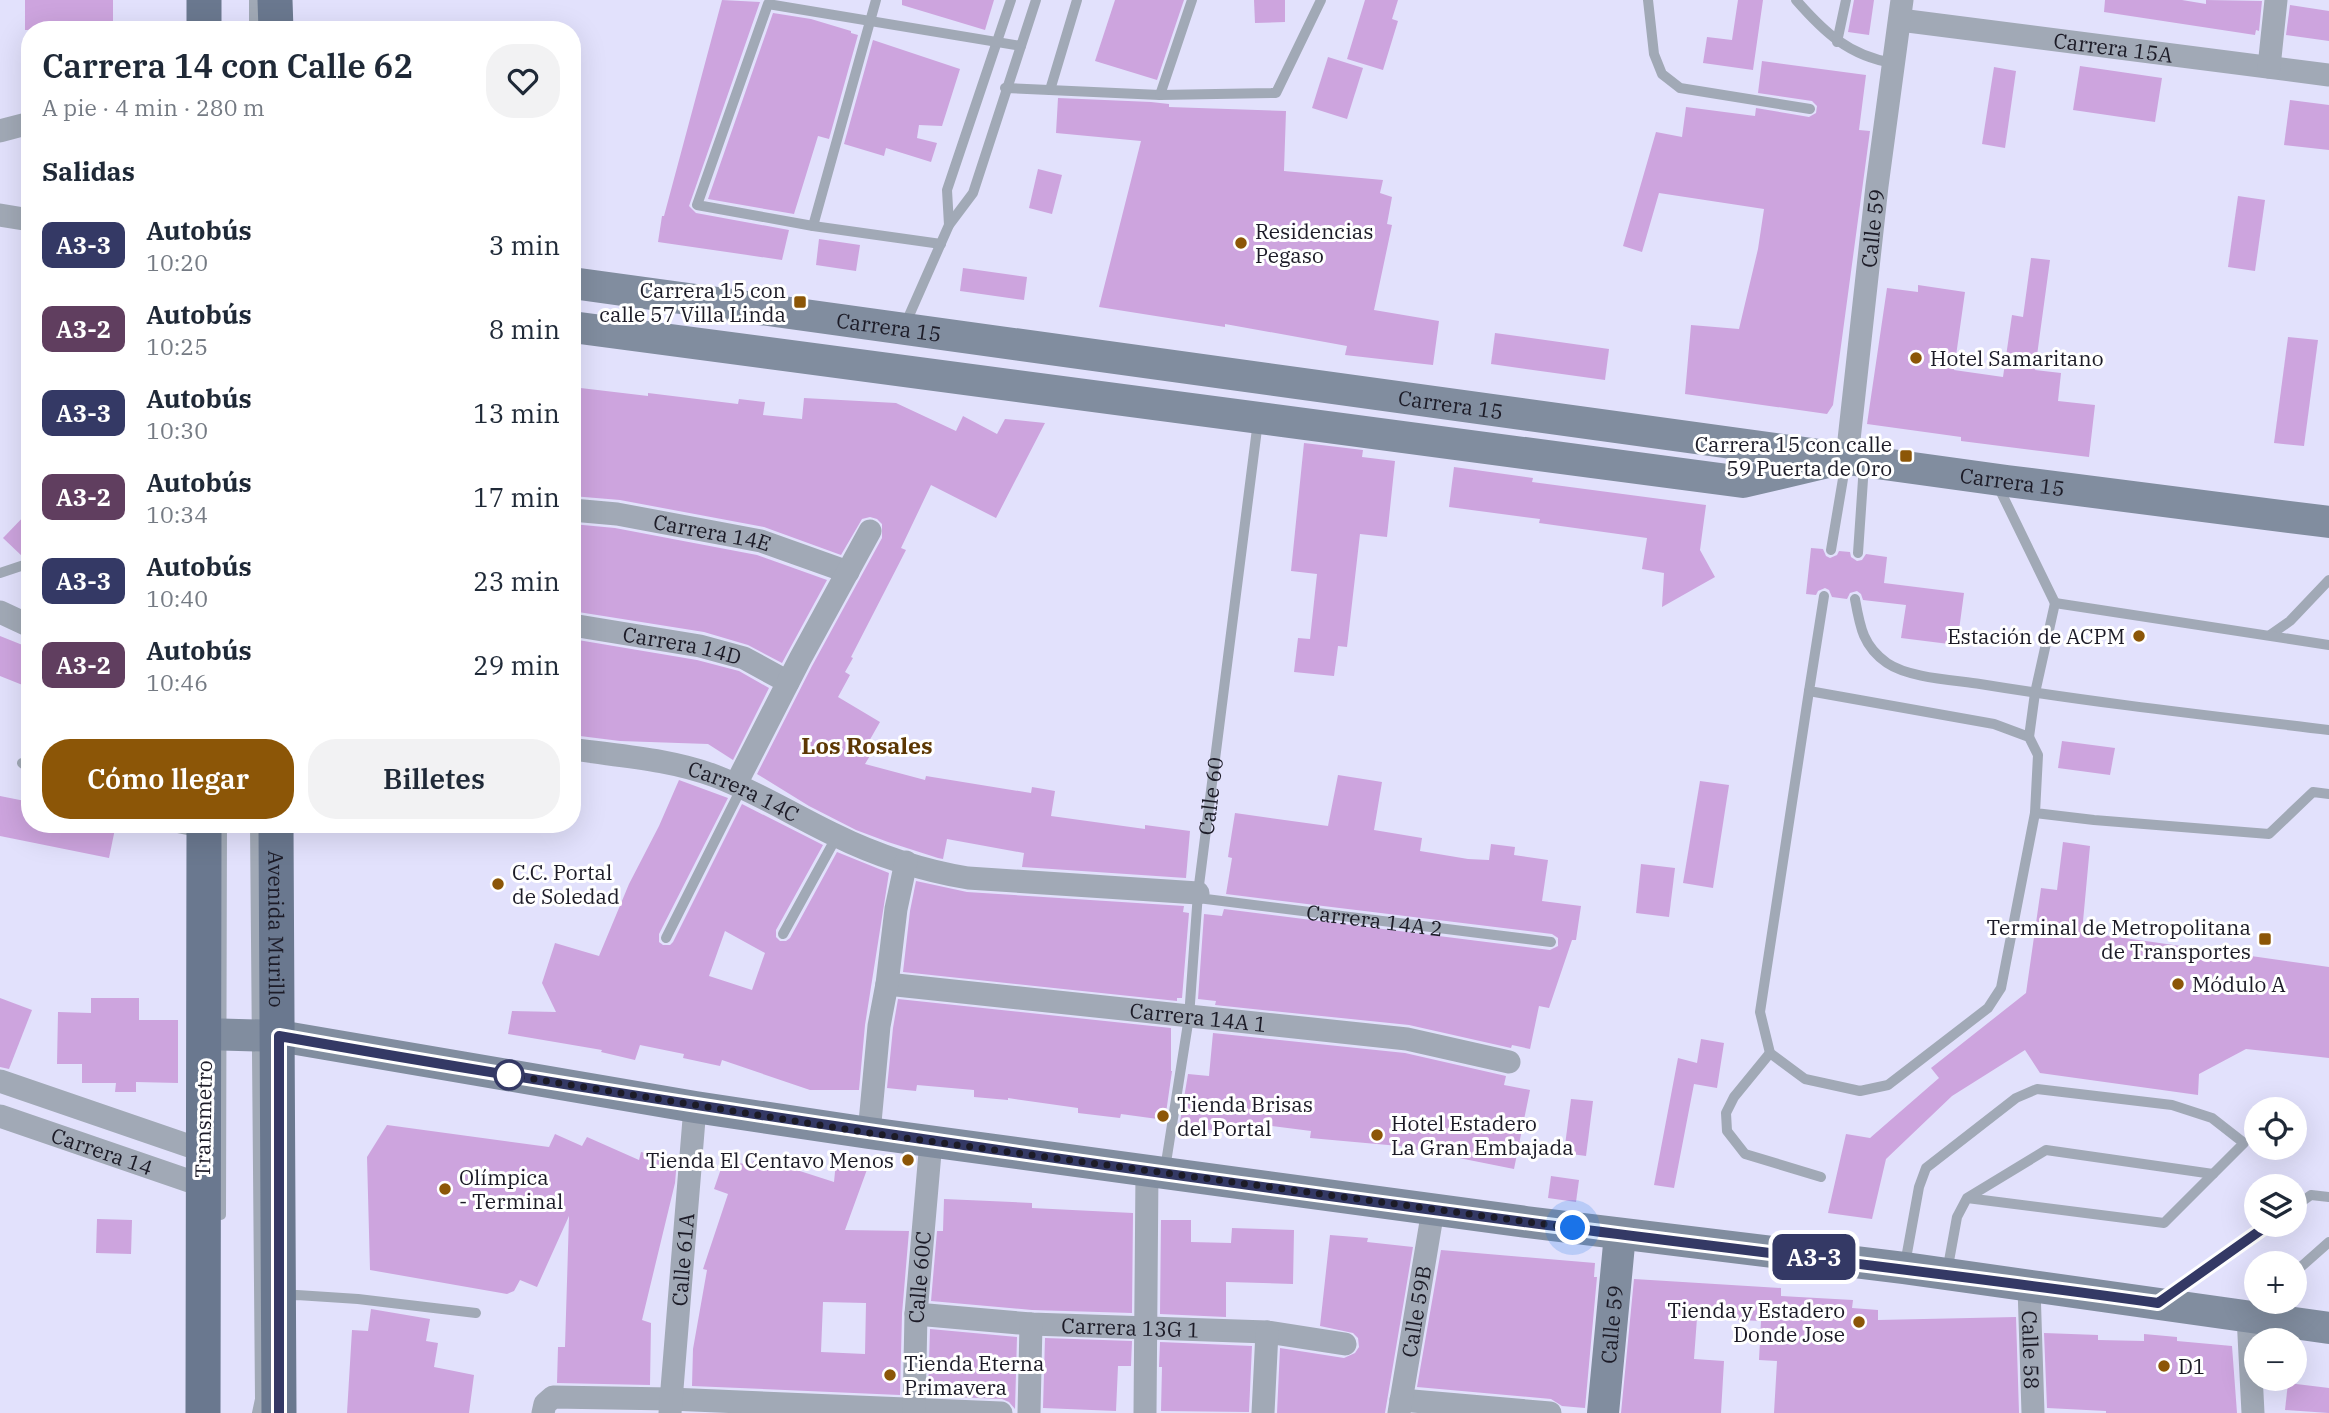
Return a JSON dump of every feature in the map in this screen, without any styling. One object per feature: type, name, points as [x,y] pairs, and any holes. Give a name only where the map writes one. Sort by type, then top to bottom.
[{"type":"main road","points":[[204,0],[204,21]]},
{"type":"main road","points":[[275,0],[275,21]]},
{"type":"main road","name":"Carrera 15","points":[[581,284],[1994,479],[2329,522]]},
{"type":"main road","name":"Carrera 15","points":[[581,328],[1743,482]]},
{"type":"main road","points":[[897,370],[903,328]]},
{"type":"main road","points":[[1448,443],[1453,404]]},
{"type":"main road","points":[[1747,445],[1743,482],[1855,459]]},
{"type":"main road","points":[[202,1413],[204,1151],[214,1034],[210,833]]},
{"type":"main road","name":"Avenida Murillo","points":[[276,833],[267,1036],[280,1297],[279,1413]]},
{"type":"main road","points":[[214,1034],[267,1036],[869,1133],[1433,1210],[1904,1268],[2029,1287],[2244,1311]]},
{"type":"main road","name":"Calle 59","points":[[1603,1413],[1620,1234]]},
{"type":"main road","points":[[2262,1314],[2329,1328]]},
{"type":"street","points":[[2269,67],[2276,0]]},
{"type":"street","name":"Carrera 15A","points":[[1901,10],[2329,75]]},
{"type":"street","name":"Calle 59","points":[[1855,459],[1877,186],[1901,10]]},
{"type":"street","points":[[0,131],[21,125]]},
{"type":"street","points":[[0,215],[21,218]]},
{"type":"street","name":"Carrera 14E","points":[[581,511],[617,514],[761,541],[848,572]]},
{"type":"street","points":[[739,786],[788,682],[870,531]]},
{"type":"street","points":[[0,612],[21,622]]},
{"type":"street","name":"Carrera 14D","points":[[581,626],[700,646],[744,658],[788,682]]},
{"type":"street","name":"Carrera 14C","points":[[581,750],[686,766],[739,786],[837,836],[906,862]]},
{"type":"street","points":[[869,1133],[879,1026],[896,909],[906,862]]},
{"type":"street","name":"Carrera 14A 2","points":[[906,862],[936,873],[968,878],[1198,895]]},
{"type":"street","name":"Carrera 14A 1","points":[[887,984],[1407,1039],[1509,1062]]},
{"type":"street","name":"Carrera 14","points":[[0,1081],[204,1151]]},
{"type":"street","name":"Calle 61A","points":[[670,1406],[695,1107]]},
{"type":"street","name":"Carrera 14","points":[[0,1116],[204,1186]]},
{"type":"street","name":"Calle 60C","points":[[914,1411],[916,1314],[931,1141]]},
{"type":"street","name":"Calle 60","points":[[1145,1413],[1146,1328],[1156,1172]]},
{"type":"street","name":"Calle 59B","points":[[1400,1407],[1433,1210]]},
{"type":"street","name":"Calle 58","points":[[2029,1287],[2033,1413]]},
{"type":"street","name":"Carrera 13G 1","points":[[916,1314],[1031,1324],[1267,1332],[1345,1345]]},
{"type":"street","points":[[2252,1314],[2253,1413]]},
{"type":"street","points":[[1029,1413],[1031,1324]]},
{"type":"street","points":[[1263,1413],[1267,1332]]},
{"type":"street","points":[[544,1409],[553,1398],[670,1406],[1001,1413]]},
{"type":"street","points":[[1400,1407],[1550,1413]]},
{"type":"lane","points":[[254,0],[254,21]]},
{"type":"lane","points":[[813,226],[876,0]]},
{"type":"lane","points":[[949,225],[947,190],[1011,0]]},
{"type":"lane","points":[[903,328],[949,225],[973,193],[1005,88],[1036,0]]},
{"type":"lane","points":[[1050,90],[1077,0]]},
{"type":"lane","points":[[1160,95],[1192,0]]},
{"type":"lane","points":[[1005,88],[1160,95],[1276,93],[1321,0]]},
{"type":"lane","points":[[1648,0],[1654,54],[1661,74],[1680,88],[1810,109]]},
{"type":"lane","points":[[1796,0],[1837,42],[1874,60],[1893,63]]},
{"type":"lane","points":[[1810,16],[1811,0]]},
{"type":"lane","points":[[1837,42],[1846,0]]},
{"type":"lane","points":[[941,244],[813,226],[697,205],[768,5],[1021,46]]},
{"type":"lane","name":"Calle 60","points":[[1156,1172],[1189,1017],[1198,895],[1258,418]]},
{"type":"lane","points":[[1831,550],[1855,459]]},
{"type":"lane","points":[[1855,459],[1858,553]]},
{"type":"lane","points":[[1824,596],[1760,1012],[1770,1053],[1805,1079],[1860,1091],[1888,1085],[1988,1008],[2001,988],[2035,813],[2038,755],[2029,737],[2035,693],[2055,603],[1994,479]]},
{"type":"lane","points":[[0,573],[21,567]]},
{"type":"lane","points":[[2270,635],[2290,621],[2329,580]]},
{"type":"lane","points":[[1855,599],[1859,625],[1867,645],[1889,664],[1913,673],[2035,693],[2329,730]]},
{"type":"lane","points":[[2055,603],[2329,645]]},
{"type":"lane","points":[[1809,691],[1994,724],[2029,737]]},
{"type":"lane","points":[[666,938],[739,786]]},
{"type":"lane","points":[[2035,813],[2269,834],[2313,792],[2329,794]]},
{"type":"lane","points":[[256,833],[267,1036],[260,1399],[257,1413]]},
{"type":"lane","points":[[783,934],[837,836]]},
{"type":"lane","name":"Carrera 14A 2","points":[[1198,895],[1551,943]]},
{"type":"lane","name":"Transmetro","points":[[214,1034],[220,1223]]},
{"type":"lane","points":[[1770,1053],[1734,1097],[1726,1113],[1727,1131],[1745,1154],[1821,1177]]},
{"type":"lane","points":[[1904,1268],[1919,1187],[1926,1168],[2016,1098],[2037,1089],[2172,1105],[2212,1118],[2244,1143],[2164,1223],[1967,1198]]},
{"type":"lane","points":[[1947,1274],[1956,1217],[1967,1198],[2046,1150],[2213,1174]]},
{"type":"lane","points":[[2307,1198],[2311,1195],[2329,1197]]},
{"type":"lane","points":[[2158,1303],[2251,1237]]},
{"type":"lane","points":[[2307,1261],[2329,1242]]},
{"type":"lane","points":[[280,1297],[297,1295],[358,1299],[476,1313]]},
{"type":"building","points":[[25,0],[113,0],[113,21],[25,21]]},
{"type":"building","points":[[722,0],[760,2],[689,206],[696,213],[789,230],[782,260],[658,242],[662,216]]},
{"type":"building","points":[[902,0],[994,0],[985,30],[902,5]]},
{"type":"building","points":[[1115,0],[1184,0],[1157,80],[1095,61]]},
{"type":"building","points":[[1254,0],[1285,0],[1285,22],[1255,23]]},
{"type":"building","points":[[1365,0],[1398,0],[1392,19],[1398,21],[1383,70],[1347,59]]},
{"type":"building","points":[[1738,0],[1763,0],[1753,70],[1703,63],[1707,37],[1732,40]]},
{"type":"building","points":[[1854,0],[1874,0],[1869,35],[1848,32]]},
{"type":"building","points":[[2105,0],[2182,0],[2206,4],[2206,0],[2262,1],[2259,31],[2256,30],[2255,35],[2104,12]]},
{"type":"building","points":[[2290,5],[2329,11],[2329,41],[2286,35]]},
{"type":"building","points":[[773,13],[811,19],[858,35],[829,139],[818,136],[794,214],[708,199]]},
{"type":"building","points":[[873,40],[960,69],[942,126],[919,125],[917,138],[937,143],[931,162],[886,148],[884,156],[844,144]]},
{"type":"building","points":[[1328,57],[1363,68],[1347,119],[1312,108]]},
{"type":"building","points":[[1762,61],[1866,75],[1859,130],[1870,131],[1833,405],[1827,414],[1685,394],[1691,325],[1739,329],[1758,249],[1764,209],[1659,193],[1642,252],[1623,246],[1656,132],[1682,137],[1686,107],[1755,116],[1756,108],[1809,117],[1816,113],[1817,106],[1812,101],[1758,93]]},
{"type":"building","points":[[2080,66],[2162,78],[2155,122],[2073,110]]},
{"type":"building","points":[[1994,67],[2016,71],[2005,148],[1982,144]]},
{"type":"building","name":"Residencias Pegaso","points":[[1058,98],[1151,102],[1169,104],[1169,107],[1286,111],[1284,171],[1383,180],[1380,193],[1392,197],[1387,224],[1392,225],[1374,310],[1439,321],[1433,365],[1345,355],[1347,346],[1225,324],[1225,327],[1099,307],[1141,141],[1056,133]]},
{"type":"building","points":[[2290,100],[2329,105],[2329,150],[2284,145]]},
{"type":"building","points":[[1038,169],[1062,175],[1052,214],[1029,208]]},
{"type":"building","points":[[2238,196],[2265,200],[2255,271],[2228,267]]},
{"type":"building","points":[[819,239],[860,245],[856,271],[816,265]]},
{"type":"building","points":[[2031,258],[2050,260],[2035,370],[2061,373],[2058,401],[2095,405],[2089,457],[1961,441],[1961,437],[1867,424],[1887,288],[1918,292],[1918,285],[1965,292],[1954,370],[2003,377],[2012,315],[2023,317]]},
{"type":"building","points":[[963,268],[1027,277],[1024,300],[960,291]]},
{"type":"building","points":[[1495,333],[1609,349],[1605,380],[1491,364]]},
{"type":"building","points":[[2288,337],[2318,340],[2304,446],[2274,443]]},
{"type":"building","points":[[581,388],[738,404],[739,399],[765,402],[763,415],[802,419],[804,398],[896,403],[956,431],[963,416],[997,434],[1005,419],[1045,423],[996,518],[931,485],[901,548],[906,550],[851,657],[853,658],[845,672],[850,675],[838,697],[880,722],[864,750],[871,754],[865,764],[925,780],[926,776],[1031,793],[1032,787],[1055,791],[1051,816],[1145,829],[1145,825],[1190,831],[1186,878],[1022,867],[1024,853],[947,839],[943,859],[938,858],[856,830],[809,806],[757,774],[882,538],[882,524],[870,517],[862,519],[841,555],[764,527],[620,500],[581,497]]},
{"type":"building","points":[[1304,443],[1363,450],[1362,457],[1395,461],[1387,537],[1360,534],[1347,647],[1338,646],[1334,676],[1294,672],[1298,638],[1310,639],[1317,574],[1291,571]]},
{"type":"building","points":[[1454,467],[1533,478],[1532,482],[1706,505],[1700,550],[1715,577],[1662,607],[1664,573],[1642,569],[1647,538],[1539,523],[1540,519],[1449,507]]},
{"type":"building","points":[[21,519],[21,555],[3,538]]},
{"type":"building","points":[[581,525],[615,528],[757,555],[827,580],[782,663],[748,645],[704,632],[581,612]]},
{"type":"building","points":[[1811,548],[1823,549],[1830,558],[1839,551],[1850,552],[1851,557],[1857,561],[1862,560],[1866,554],[1887,557],[1884,583],[1964,593],[1957,645],[1901,638],[1906,605],[1863,600],[1857,591],[1850,593],[1847,599],[1832,597],[1825,588],[1816,595],[1806,594]]},
{"type":"building","points":[[0,636],[21,644],[21,684],[0,676]]},
{"type":"building","points":[[581,641],[697,660],[739,671],[769,688],[733,760],[708,744],[620,741],[581,736]]},
{"type":"building","points":[[2062,741],[2115,748],[2110,775],[2058,768]]},
{"type":"building","points":[[1338,775],[1382,782],[1374,830],[1422,838],[1420,851],[1468,859],[1489,860],[1491,844],[1515,847],[1514,855],[1548,860],[1542,901],[1581,906],[1576,940],[1572,940],[1549,1008],[1539,1006],[1530,1049],[1512,1045],[1511,1048],[1409,1025],[1215,1005],[1216,1001],[1198,999],[1204,914],[1222,916],[1224,909],[1550,950],[1558,946],[1558,938],[1552,934],[1226,894],[1235,813],[1328,826]]},
{"type":"building","points":[[679,780],[728,798],[659,934],[659,942],[663,945],[673,942],[742,804],[823,845],[776,930],[776,937],[780,941],[790,938],[837,852],[889,873],[865,1025],[859,1090],[810,1090],[722,1060],[720,1066],[683,1058],[684,1054],[640,1045],[635,1060],[601,1052],[602,1050],[508,1034],[512,1011],[556,1012],[542,983],[555,943],[599,956],[629,884]],"holes":[[[725,931],[765,953],[752,990],[709,976]]]},
{"type":"building","points":[[1700,781],[1729,785],[1713,888],[1683,883]]},
{"type":"building","points":[[0,796],[21,800],[21,833],[114,833],[109,858],[0,836]]},
{"type":"building","name":"Módulo A","points":[[2063,842],[2090,846],[2082,932],[2329,967],[2329,1058],[2246,1049],[2199,1074],[2198,1095],[2040,1073],[2025,1050],[1952,1096],[1886,1159],[1872,1219],[1828,1213],[1846,1134],[1870,1138],[1939,1078],[1931,1068],[2026,993],[2041,888],[2057,890]]},
{"type":"building","points":[[1641,864],[1675,868],[1669,917],[1636,913]]},
{"type":"building","points":[[916,881],[967,892],[1184,906],[1183,912],[1189,913],[1182,998],[1177,998],[1177,1001],[903,972]]},
{"type":"building","points":[[0,998],[32,1010],[9,1069],[0,1067]]},
{"type":"building","points":[[91,998],[139,998],[139,1020],[178,1020],[178,1083],[136,1082],[136,1092],[115,1092],[116,1083],[82,1083],[82,1064],[57,1064],[58,1012],[91,1013]]},
{"type":"building","points":[[898,999],[1171,1028],[1172,1071],[1165,1120],[1121,1114],[1120,1118],[1078,1113],[1078,1108],[1008,1098],[974,1097],[974,1090],[917,1085],[916,1091],[887,1088]]},
{"type":"building","points":[[1213,1033],[1405,1053],[1506,1076],[1504,1085],[1530,1090],[1514,1169],[1399,1146],[1310,1138],[1311,1131],[1265,1125],[1264,1131],[1216,1127],[1216,1131],[1180,1122],[1188,1074],[1209,1076]]},
{"type":"building","points":[[1701,1039],[1724,1043],[1717,1088],[1694,1084],[1674,1188],[1654,1185],[1678,1058],[1697,1063]]},
{"type":"building","points":[[1571,1099],[1593,1101],[1586,1156],[1564,1153]]},
{"type":"building","points":[[387,1125],[549,1147],[555,1134],[582,1146],[587,1137],[639,1160],[641,1152],[677,1160],[675,1183],[642,1320],[651,1323],[650,1385],[557,1383],[558,1347],[565,1347],[569,1216],[537,1287],[520,1280],[514,1291],[507,1294],[370,1270],[367,1157]]},
{"type":"building","points":[[725,1157],[751,1167],[753,1161],[773,1168],[775,1163],[834,1182],[836,1162],[869,1164],[845,1230],[909,1231],[902,1314],[900,1395],[692,1386],[693,1349],[707,1270],[703,1269],[728,1194],[714,1189]],"holes":[[[823,1302],[866,1303],[865,1354],[821,1352]]]},
{"type":"building","points":[[1551,1176],[1579,1180],[1576,1202],[1548,1198]]},
{"type":"building","points":[[944,1199],[1032,1203],[1032,1208],[1133,1213],[1132,1313],[1032,1310],[931,1301],[937,1231],[943,1231]]},
{"type":"building","points":[[97,1219],[132,1220],[131,1254],[96,1253]]},
{"type":"building","points":[[1161,1220],[1191,1220],[1191,1242],[1231,1243],[1232,1228],[1294,1230],[1293,1284],[1226,1282],[1226,1317],[1160,1314]]},
{"type":"building","points":[[1330,1235],[1368,1238],[1367,1242],[1413,1247],[1385,1413],[1277,1413],[1280,1348],[1344,1358],[1355,1353],[1359,1347],[1358,1338],[1353,1333],[1320,1326]]},
{"type":"building","points":[[1441,1250],[1595,1263],[1594,1277],[1597,1277],[1585,1408],[1562,1406],[1551,1399],[1417,1387]]},
{"type":"building","points":[[1634,1279],[1781,1288],[1781,1296],[1853,1300],[1852,1308],[1878,1310],[1878,1320],[2016,1317],[2019,1413],[1774,1413],[1777,1361],[1759,1360],[1761,1321],[1697,1318],[1694,1359],[1724,1361],[1721,1413],[1621,1413]]},
{"type":"building","points":[[371,1309],[430,1319],[426,1341],[438,1343],[434,1367],[474,1375],[469,1413],[347,1413],[352,1330],[368,1331]]},
{"type":"building","points":[[930,1329],[1017,1337],[1015,1409],[1002,1399],[928,1396]]},
{"type":"building","points":[[2044,1333],[2098,1335],[2098,1340],[2144,1341],[2144,1334],[2177,1337],[2177,1341],[2232,1346],[2237,1413],[2106,1413],[2047,1408]]},
{"type":"building","points":[[1045,1338],[1132,1341],[1131,1366],[1118,1366],[1116,1411],[1043,1408]]},
{"type":"building","points":[[1160,1342],[1252,1346],[1249,1412],[1161,1411]]},
{"type":"building","points":[[2307,1385],[2329,1388],[2329,1413],[2285,1410],[2287,1391],[2307,1391]]},
{"type":"bus line","name":"A3-3","points":[[279,1413],[279,1036],[869,1133],[1433,1210],[1904,1268],[2158,1303],[2251,1237]]},
{"type":"place","name":"Residencias Pegaso","points":[[1241,243]]},
{"type":"place","name":"Carrera 15 con calle 57 Villa Linda","points":[[800,302]]},
{"type":"place","name":"Hotel Samaritano","points":[[1916,358]]},
{"type":"place","name":"Carrera 15 con calle 59 Puerta de Oro","points":[[1906,456]]},
{"type":"place","name":"Estación de ACPM","points":[[2139,636]]},
{"type":"place","name":"C.C. Portal de Soledad","points":[[498,884]]},
{"type":"place","name":"Terminal de Metropolitana de Transportes","points":[[2265,939]]},
{"type":"place","name":"Módulo A","points":[[2178,984]]},
{"type":"place","name":"Tienda Brisas del Portal","points":[[1163,1116]]},
{"type":"place","name":"Hotel Estadero La Gran Embajada","points":[[1377,1135]]},
{"type":"place","name":"Tienda El Centavo Menos","points":[[908,1160]]},
{"type":"place","name":"Olímpica - Terminal","points":[[445,1189]]},
{"type":"place","name":"Tienda y Estadero Donde Jose","points":[[1859,1322]]},
{"type":"place","name":"D1","points":[[2164,1366]]},
{"type":"place","name":"Tienda Eterna Primavera","points":[[890,1375]]},
{"type":"district","name":"Los Rosales","points":[[867,745]]},
{"type":"route","points":[[509,1075],[869,1133],[1573,1228]]}]
